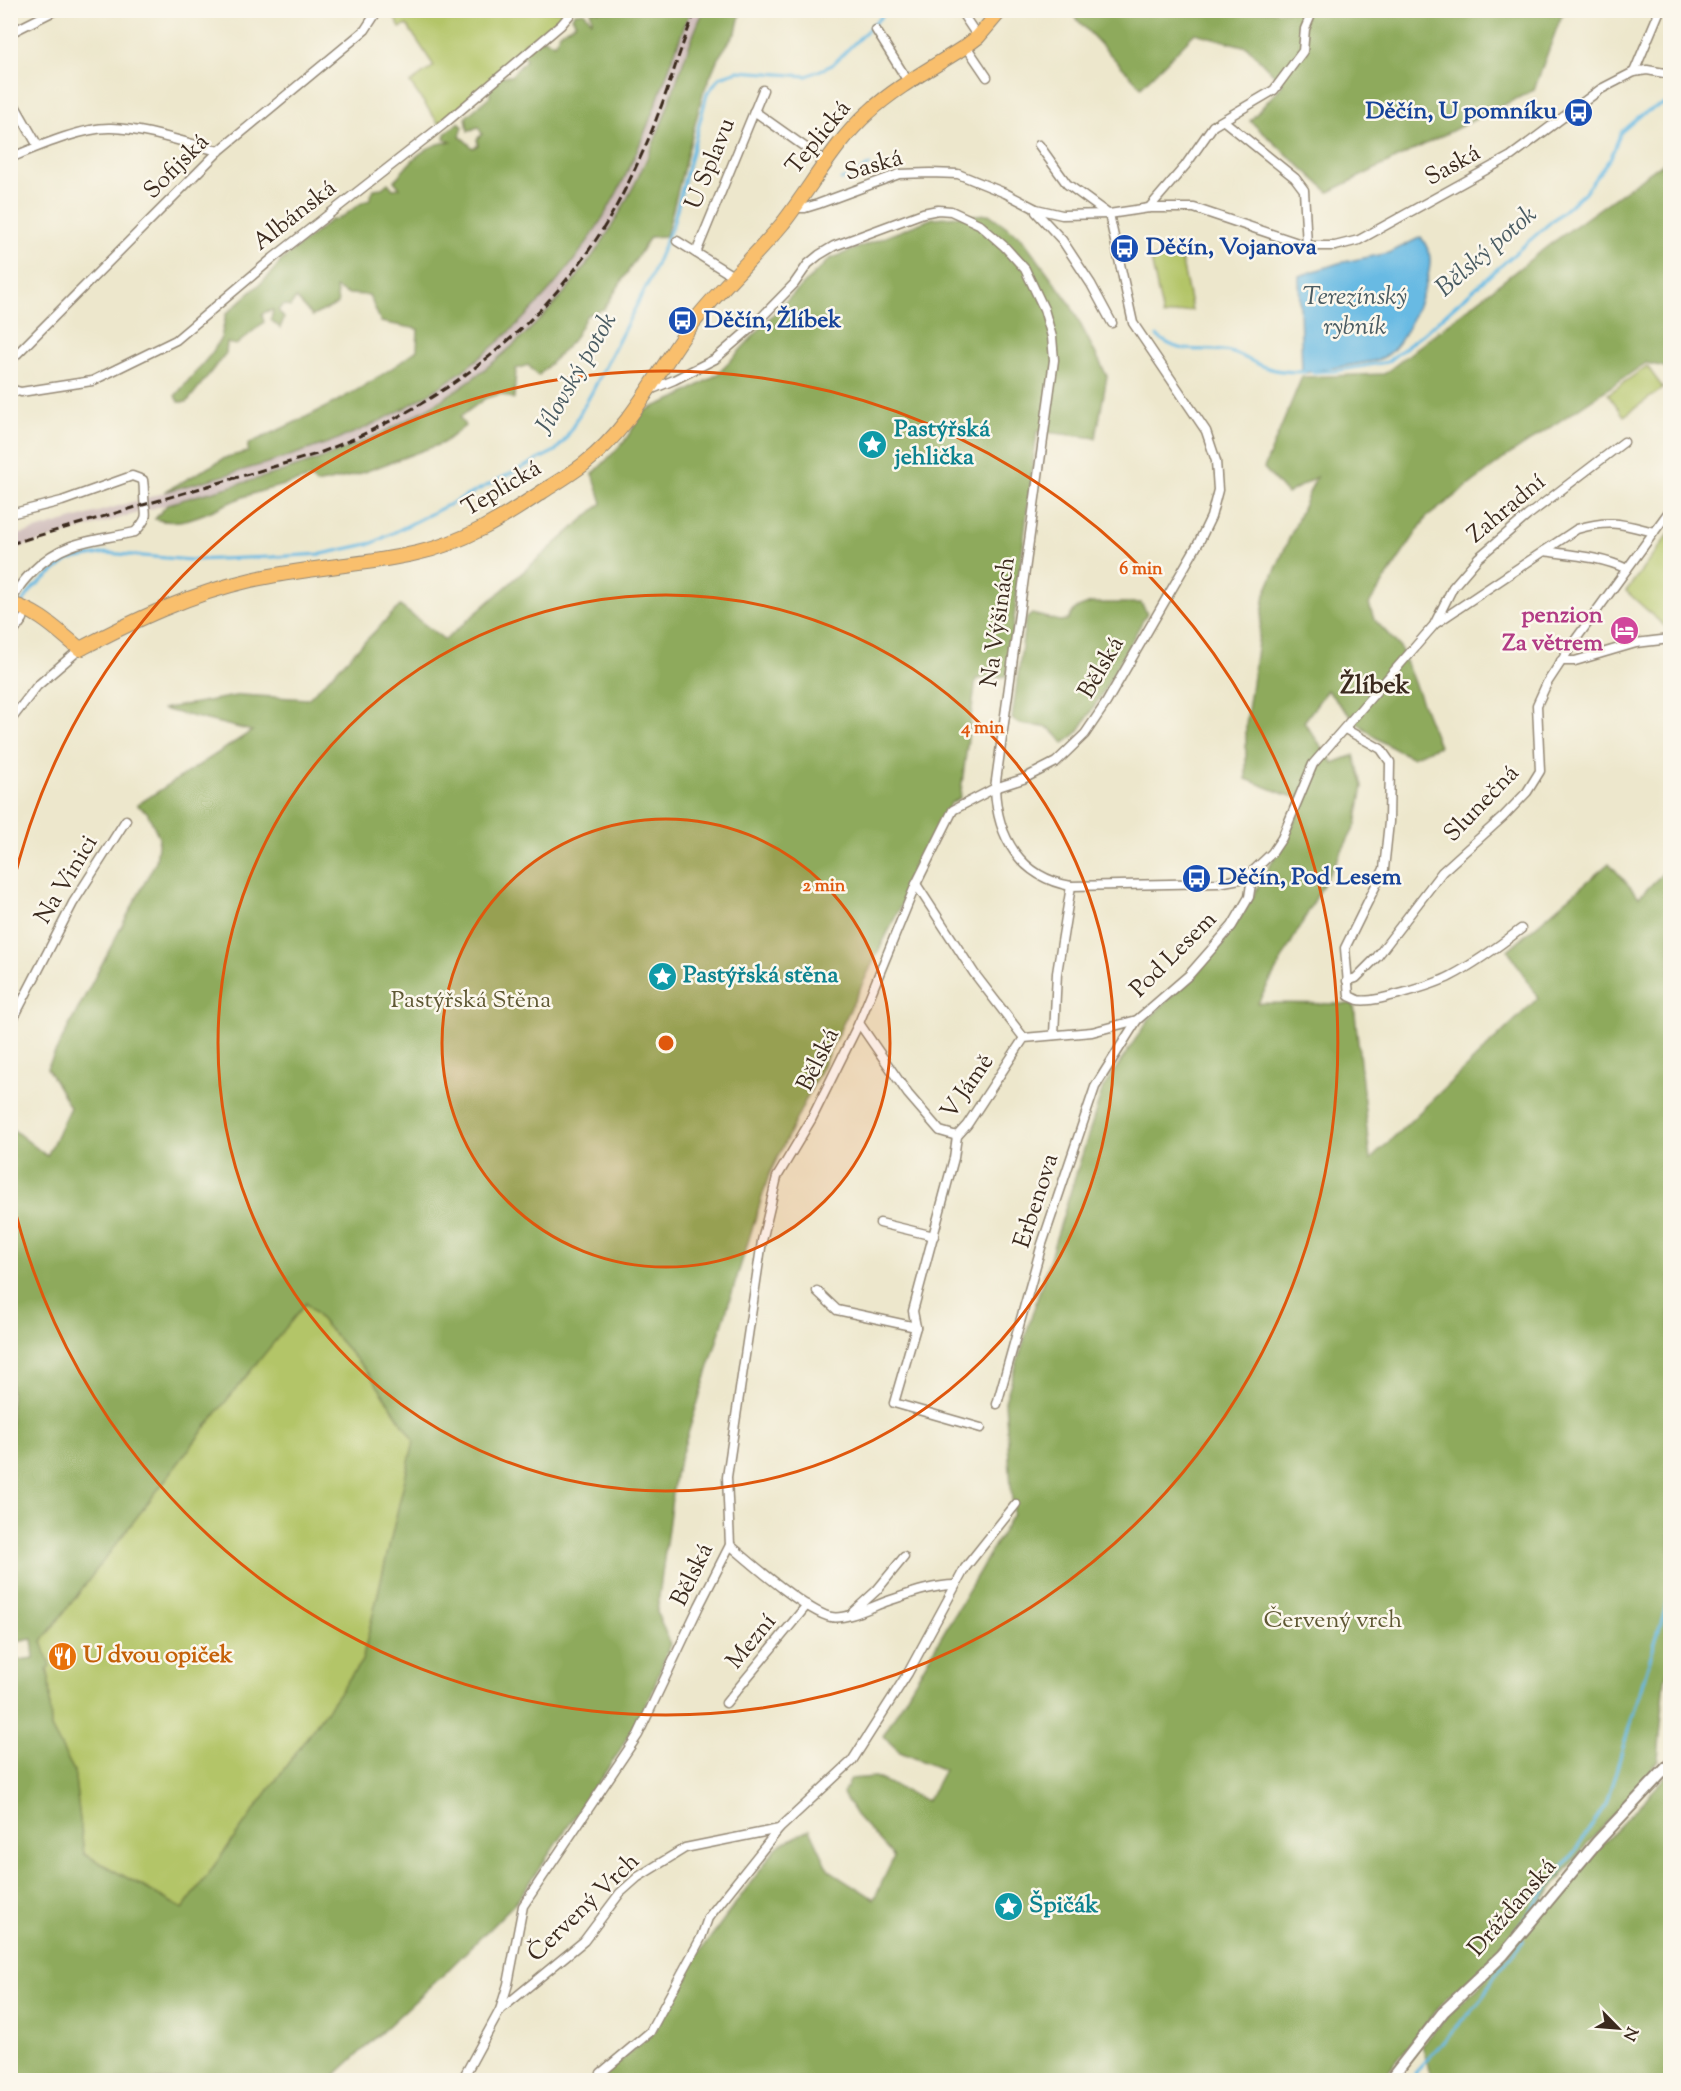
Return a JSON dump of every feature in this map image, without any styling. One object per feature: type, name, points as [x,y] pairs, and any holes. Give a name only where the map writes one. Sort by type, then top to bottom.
[{"type":"main road","name":"Teplická","points":[[80,649],[155,611],[218,588],[278,574],[415,554],[460,540],[510,513],[582,465],[605,446],[620,429],[650,390],[692,325],[783,222],[826,162],[869,111],[978,37],[1001,10]]},
{"type":"main road","points":[[12,604],[26,614],[42,618],[80,649]]},
{"type":"street","points":[[10,33],[56,10]]},
{"type":"street","name":"Sofijská","points":[[10,361],[219,151],[365,30],[378,10]]},
{"type":"street","name":"Albánská","points":[[10,389],[21,392],[92,381],[176,340],[273,258],[444,124],[561,25],[573,10]]},
{"type":"street","points":[[960,10],[978,37]]},
{"type":"street","points":[[1149,208],[1185,166],[1213,126],[1274,90],[1303,51],[1305,28],[1313,10]]},
{"type":"street","points":[[1634,72],[1660,10]]},
{"type":"street","points":[[876,30],[909,83]]},
{"type":"street","points":[[966,46],[987,76]]},
{"type":"street","points":[[1634,72],[1647,70],[1671,75]]},
{"type":"street","name":"Saská","points":[[794,208],[805,208],[818,204],[899,174],[958,174],[1036,208],[1062,215],[1109,214],[1149,208],[1194,208],[1307,246],[1335,246],[1359,240],[1389,225],[1511,156],[1601,89],[1634,72]]},
{"type":"street","name":"U Splavu","points":[[696,253],[763,90]]},
{"type":"street","points":[[10,97],[38,146]]},
{"type":"street","points":[[754,111],[826,162]]},
{"type":"street","points":[[1224,121],[1295,178],[1305,190],[1307,246]]},
{"type":"street","points":[[10,158],[79,133],[109,128],[134,130],[219,151]]},
{"type":"street","points":[[1039,145],[1067,184],[1109,214]]},
{"type":"street","points":[[1036,208],[1036,212],[1062,240],[1091,284],[1112,323]]},
{"type":"street","name":"Na Výšinách","points":[[650,390],[715,359],[752,327],[794,284],[808,264],[819,255],[834,246],[923,213],[938,210],[951,211],[979,224],[1025,269],[1040,297],[1054,354],[995,788],[999,822],[1017,855],[1042,876],[1061,885],[1218,883],[1240,879],[1254,871],[1272,853],[1281,838],[1313,765],[1435,624],[1577,529],[1598,523],[1617,522],[1654,532]]},
{"type":"street","name":"Bělská","points":[[500,2010],[508,1984],[523,1906],[638,1735],[730,1545],[727,1477],[761,1247],[777,1178],[811,1120],[859,1023],[916,884],[953,810],[995,788],[1023,779],[1056,762],[1085,734],[1106,703],[1199,542],[1211,517],[1218,490],[1216,461],[1206,431],[1133,323],[1109,214]]},
{"type":"street","points":[[677,242],[733,276]]},
{"type":"street","name":"Zahradní","points":[[1435,624],[1453,587],[1479,558],[1527,516],[1624,442]]},
{"type":"street","points":[[10,514],[62,501],[132,476],[143,480],[145,487],[147,511],[143,524],[135,532],[72,544],[54,552],[16,590],[12,604]]},
{"type":"street","name":"Slunečná","points":[[1347,981],[1356,978],[1377,957],[1442,872],[1527,792],[1540,771],[1537,705],[1547,683],[1627,568],[1671,510]]},
{"type":"street","points":[[1544,551],[1599,560],[1627,568]]},
{"type":"street","points":[[10,637],[26,614]]},
{"type":"street","points":[[1561,661],[1575,661],[1636,643],[1671,639]]},
{"type":"street","name":"Teplická","points":[[10,721],[37,687],[80,649]]},
{"type":"street","points":[[1345,729],[1381,748],[1390,762],[1389,822],[1384,869],[1345,948],[1349,996],[1359,1001],[1408,992],[1450,976],[1502,944],[1521,929]]},
{"type":"street","name":"Na Vinici","points":[[10,1025],[73,903],[126,820]]},
{"type":"street","name":"Pod Lesem","points":[[1054,1035],[1092,1032],[1137,1020],[1189,975],[1232,926],[1249,897],[1254,871]]},
{"type":"street","points":[[916,884],[974,973],[1024,1038]]},
{"type":"street","points":[[1054,1035],[1057,973],[1071,886]]},
{"type":"street","name":"Erbenova","points":[[997,1404],[1042,1244],[1095,1087],[1137,1020]]},
{"type":"street","points":[[859,1023],[908,1094],[940,1131],[957,1136]]},
{"type":"street","name":"V Jámě","points":[[981,1428],[894,1403],[916,1327],[913,1311],[954,1158],[957,1136],[967,1125],[1024,1038],[1054,1035]]},
{"type":"street","points":[[880,1223],[934,1236]]},
{"type":"street","points":[[817,1292],[837,1310],[916,1327]]},
{"type":"street","points":[[602,2073],[650,2032],[701,1938],[708,1918],[779,1829],[852,1761],[908,1673],[965,1568],[1016,1503]]},
{"type":"street","points":[[730,1545],[807,1605],[817,1612],[832,1617],[845,1617],[850,1614],[877,1590],[904,1557]]},
{"type":"street","points":[[850,1614],[944,1585],[955,1585]]},
{"type":"street","name":"Mezní","points":[[726,1703],[807,1605]]},
{"type":"street","name":"Drážďanská","points":[[1390,2080],[1444,2011],[1503,1955],[1597,1842],[1671,1764]]},
{"type":"street","name":"Červený Vrch","points":[[462,2080],[500,2010],[584,1941],[620,1893],[646,1872],[685,1848],[779,1829]]},
{"type":"shaded area","points":[[690,11],[704,11],[663,119],[624,205],[607,234],[570,286],[529,330],[482,372],[418,414],[354,446],[319,460],[11,550],[11,537],[274,461],[349,435],[412,404],[474,362],[541,300],[578,255],[596,227],[613,199],[639,143]]},
{"type":"green space","points":[[704,10],[741,11],[736,32],[718,58],[703,93],[666,236],[650,237],[604,309],[587,315],[573,340],[538,376],[528,365],[516,369],[514,399],[501,394],[486,398],[460,417],[465,426],[443,443],[356,475],[316,484],[311,478],[243,497],[188,519],[166,521],[155,519],[168,504],[308,463],[395,427],[435,404],[510,348],[544,316],[574,281],[601,243],[625,203],[655,139]]},
{"type":"green space","points":[[391,11],[568,11],[528,51],[439,124],[410,83],[434,66],[407,25],[400,28]]},
{"type":"green space","points":[[591,11],[690,11],[646,130],[613,200],[563,275],[533,309],[500,341],[464,369],[427,395],[387,417],[346,436],[301,452],[164,492],[227,457],[248,452],[248,444],[356,390],[417,350],[418,329],[381,322],[369,295],[347,294],[336,288],[338,304],[312,316],[296,298],[290,307],[283,305],[278,310],[284,318],[280,328],[271,320],[273,310],[265,312],[262,315],[264,322],[236,345],[227,343],[226,353],[187,402],[179,402],[175,396],[212,353],[221,338],[226,314],[269,276],[281,261],[331,220],[341,217],[369,200],[374,189],[382,188],[388,183],[393,189],[400,188],[394,181],[406,167],[426,150],[451,142],[444,138],[445,134],[459,122],[463,127],[460,136],[473,148],[478,145],[477,139],[482,134],[478,127],[468,131],[466,117],[490,96],[489,86],[500,76],[511,76],[526,60],[520,50],[524,43],[544,39],[555,44],[560,33],[576,23],[572,17],[575,13],[584,12],[592,21]]},
{"type":"green space","points":[[1069,11],[1570,11],[1562,14],[1534,90],[1329,192],[1250,121],[1283,84],[1247,47],[1195,33],[1141,87]]},
{"type":"green space","name":"Červený vrch","points":[[1670,158],[1670,368],[1646,363],[1506,457],[1426,518],[1369,604],[1374,619],[1400,647],[1439,746],[1412,757],[1387,745],[1345,711],[1327,690],[1304,722],[1333,763],[1354,755],[1363,786],[1356,825],[1258,1003],[1354,1004],[1370,1160],[1538,998],[1508,950],[1609,863],[1639,897],[1670,866],[1670,1663],[1665,1679],[1658,1760],[1630,1798],[1586,1845],[1501,1949],[1476,1974],[1447,1997],[1382,2080],[599,2080],[654,2032],[694,1960],[777,1847],[810,1829],[829,1870],[874,1899],[894,1857],[856,1815],[843,1794],[850,1779],[875,1777],[927,1801],[944,1770],[900,1752],[883,1736],[1013,1514],[1005,1401],[1103,1088],[1149,1019],[1217,950],[1244,912],[1306,800],[1246,779],[1246,724],[1265,594],[1316,477],[1287,494],[1264,468],[1302,377],[1384,374],[1549,245]]},
{"type":"green space","name":"Pastýřská Stěna","points":[[989,214],[1022,238],[1069,302],[1107,376],[1096,438],[1037,431],[1007,676],[976,679],[960,798],[951,803],[769,1175],[675,1475],[657,1612],[670,1644],[651,1695],[617,1755],[517,1901],[444,1974],[330,2080],[11,2080],[11,1661],[34,1658],[32,1639],[11,1643],[11,1128],[47,1156],[70,1107],[47,1068],[156,861],[159,837],[147,812],[137,805],[252,731],[162,709],[241,695],[308,699],[400,606],[445,640],[602,503],[593,474],[624,442],[644,411],[680,396],[718,374],[784,303],[830,259],[933,218]],"holes":[[[306,1303],[371,1376],[414,1441],[362,1661],[183,1909],[84,1854],[74,1771],[51,1728],[49,1678],[46,1669],[50,1666],[42,1641],[218,1411]]]},
{"type":"green space","points":[[1180,253],[1192,310],[1163,316],[1151,259]]},
{"type":"green space","points":[[1647,366],[1663,388],[1624,416],[1608,394]]},
{"type":"green space","points":[[1670,533],[1670,631],[1626,591]]},
{"type":"green space","points":[[1091,603],[1141,603],[1147,613],[1078,732],[1064,743],[1050,729],[1020,724],[1012,719],[1025,624],[1027,618],[1032,614],[1060,621],[1068,620],[1075,609]]},
{"type":"green space","points":[[305,1302],[371,1376],[414,1441],[362,1661],[183,1909],[84,1854],[74,1771],[51,1728],[49,1678],[42,1641],[218,1411]]},
{"type":"green space","points":[[1670,1773],[1670,2080],[1432,2080],[1422,2046],[1446,2016],[1477,1989],[1588,1859]]},
{"type":"water","name":"Terezínský rybník","points":[[1421,237],[1430,256],[1429,272],[1411,321],[1394,349],[1374,361],[1305,373],[1302,371],[1299,276],[1339,263],[1389,253]]},
{"type":"waterway","name":"Jílovský potok","points":[[22,603],[33,588],[68,560],[106,553],[191,560],[272,557],[322,554],[373,543],[555,451],[565,440],[592,392],[650,279],[673,224],[707,94],[720,77],[738,71],[807,76],[832,65],[888,10]]},
{"type":"waterway","name":"Bělský potok","points":[[1312,372],[1335,371],[1387,362],[1424,333],[1584,193],[1611,157],[1621,132],[1641,115],[1670,102]]},
{"type":"waterway","name":"Bělský potok","points":[[841,180],[870,165]]},
{"type":"waterway","name":"Bělský potok","points":[[1157,336],[1174,346],[1189,350],[1230,352],[1273,370],[1305,372]]},
{"type":"waterway","name":"Jílovský potok","points":[[10,619],[17,611]]},
{"type":"waterway","points":[[1417,2080],[1415,2073],[1482,1999],[1494,1977],[1524,1940],[1517,1929],[1606,1804],[1670,1593]]},
{"type":"railway","points":[[10,544],[317,454],[415,407],[460,378],[502,346],[541,309],[575,269],[606,224],[648,139],[696,10]]},
{"type":"place","name":"Děčín, U pomníku","points":[[1578,112]]},
{"type":"place","name":"Děčín, Vojanova","points":[[1125,248]]},
{"type":"place","name":"Děčín, Žlíbek","points":[[683,321]]},
{"type":"place","name":"Pastýřská jehlička","points":[[873,444]]},
{"type":"place","name":"penzion Za větrem","points":[[1624,630]]},
{"type":"place","name":"Děčín, Pod Lesem","points":[[1197,878]]},
{"type":"place","name":"Pastýřská stěna","points":[[662,976]]},
{"type":"place","name":"U dvou opiček","points":[[62,1656]]},
{"type":"place","name":"Špičák","points":[[1008,1906]]},
{"type":"district","name":"Žlíbek","points":[[1375,686]]}]
